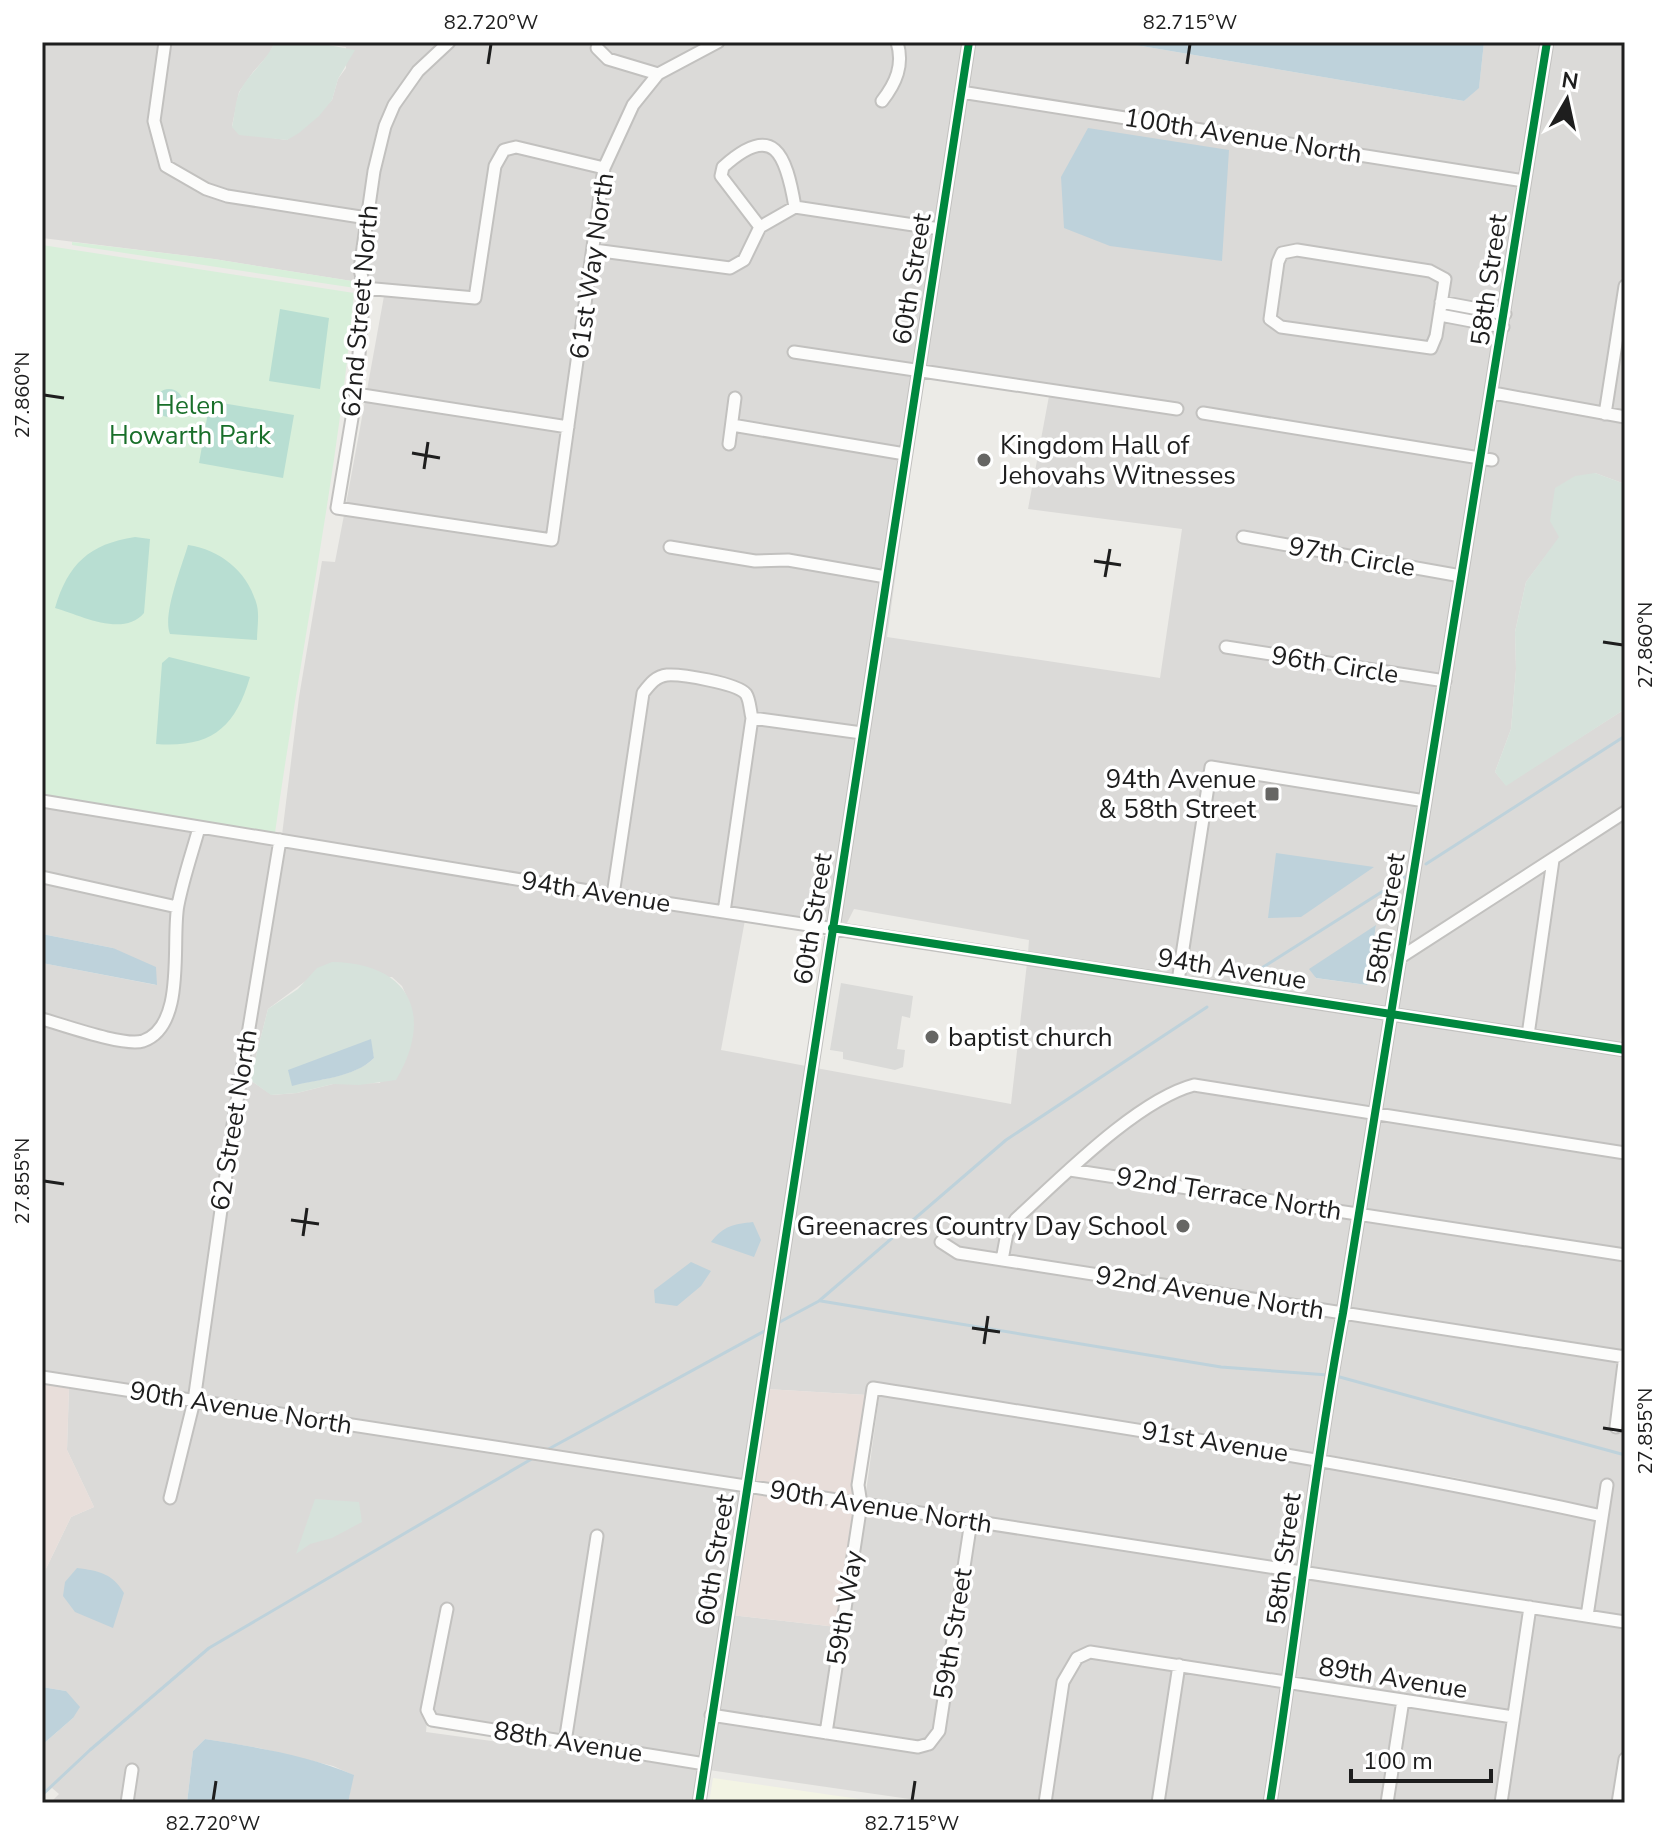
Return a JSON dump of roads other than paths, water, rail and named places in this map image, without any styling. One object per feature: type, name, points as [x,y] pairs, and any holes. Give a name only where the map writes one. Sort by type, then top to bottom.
[{"type":"street","points":[[165,42],[154,121],[166,166],[206,189],[227,196],[367,218]]},
{"type":"street","name":"62nd Street North","points":[[449,42],[418,71],[394,105],[381,141],[360,269],[364,288],[356,394],[337,508],[552,540]]},
{"type":"street","name":"61st Way North","points":[[552,540],[604,168],[633,105],[658,74],[718,42]]},
{"type":"street","points":[[882,101],[897,80],[901,53],[897,42]]},
{"type":"street","name":"60th Street","points":[[699,1803],[969,42]]},
{"type":"street","name":"58th Street","points":[[1270,1803],[1289,1682],[1317,1459],[1461,576],[1486,459],[1524,181],[1547,42]]},
{"type":"street","points":[[597,48],[608,59],[658,74]]},
{"type":"street","name":"100th Avenue North","points":[[961,92],[1524,181]]},
{"type":"street","points":[[760,227],[721,176],[723,167],[738,153],[755,144],[770,145],[778,151],[791,183],[795,207]]},
{"type":"street","points":[[364,288],[475,298],[495,166],[504,150],[516,147],[604,168]]},
{"type":"street","points":[[594,250],[730,268],[744,260],[760,227],[795,207],[940,229]]},
{"type":"street","points":[[1297,250],[1430,271],[1445,279],[1441,302],[1431,348],[1281,327],[1270,319],[1278,262],[1282,253],[1297,250]]},
{"type":"street","points":[[1605,414],[1625,286]]},
{"type":"street","points":[[1441,302],[1505,314]]},
{"type":"street","points":[[1440,315],[1503,327]]},
{"type":"street","points":[[794,352],[1177,409]]},
{"type":"street","points":[[1493,393],[1625,417]]},
{"type":"street","points":[[356,394],[568,427]]},
{"type":"street","points":[[729,444],[735,398]]},
{"type":"street","points":[[1203,413],[1486,459]]},
{"type":"street","points":[[732,425],[905,454]]},
{"type":"street","name":"97th Circle","points":[[1243,537],[1461,576]]},
{"type":"street","points":[[670,547],[755,561],[788,560],[886,577]]},
{"type":"street","name":"96th Circle","points":[[1226,647],[1445,681]]},
{"type":"street","points":[[613,895],[643,693],[655,679],[669,675],[738,688],[747,695],[752,718],[724,912]]},
{"type":"street","points":[[752,718],[862,733]]},
{"type":"street","points":[[1178,981],[1211,767],[1425,801]]},
{"type":"street","name":"94th Avenue","points":[[42,801],[613,895],[1625,1048]]},
{"type":"street","points":[[1401,957],[1625,812]]},
{"type":"street","points":[[42,1019],[127,1042],[144,1041],[160,1029],[169,1012],[174,985],[177,907],[199,828]]},
{"type":"street","name":"62 Street North","points":[[194,1401],[234,1117],[280,840]]},
{"type":"street","points":[[1528,1035],[1553,860]]},
{"type":"street","points":[[42,877],[177,907]]},
{"type":"street","points":[[1002,1260],[1007,1233],[1016,1219],[1128,1121],[1180,1089],[1194,1085],[1625,1153]]},
{"type":"street","name":"92nd Terrace North","points":[[1070,1170],[1625,1255]]},
{"type":"street","name":"92nd Avenue North","points":[[941,1242],[958,1253],[1625,1356]]},
{"type":"street","points":[[1616,1427],[1625,1356]]},
{"type":"street","name":"90th Avenue North","points":[[42,1377],[1625,1622]]},
{"type":"street","name":"91st Avenue","points":[[873,1388],[1456,1483],[1602,1516]]},
{"type":"street","name":"59th Way","points":[[826,1733],[861,1504],[858,1485],[873,1388]]},
{"type":"street","points":[[170,1498],[194,1401]]},
{"type":"street","points":[[1587,1616],[1607,1485]]},
{"type":"street","name":"59th Street","points":[[826,1733],[918,1747],[929,1744],[939,1731],[971,1521]]},
{"type":"street","points":[[565,1742],[597,1536]]},
{"type":"street","points":[[1501,1803],[1530,1607]]},
{"type":"street","name":"88th Avenue","points":[[447,1609],[427,1710],[432,1720],[705,1764]]},
{"type":"street","name":"89th Avenue","points":[[1045,1803],[1063,1682],[1077,1658],[1090,1652],[1513,1717]]},
{"type":"street","points":[[1158,1803],[1179,1665]]},
{"type":"street","points":[[1387,1803],[1403,1700]]},
{"type":"street","points":[[711,1715],[826,1733]]},
{"type":"street","points":[[1618,1803],[1625,1759]]},
{"type":"street","points":[[127,1803],[132,1770]]},
{"type":"water","points":[[1118,42],[1484,42],[1479,88],[1464,101]]},
{"type":"water","points":[[1088,128],[1229,150],[1222,261],[1110,246],[1064,228],[1061,177]]},
{"type":"water","points":[[1276,853],[1374,867],[1301,917],[1268,918]]},
{"type":"water","points":[[1376,925],[1367,985],[1316,978],[1309,969]]},
{"type":"water","points":[[42,934],[113,948],[156,967],[157,985],[42,963]]},
{"type":"water","points":[[371,1039],[374,1058],[366,1065],[346,1074],[292,1086],[288,1070]]},
{"type":"water","points":[[753,1222],[761,1240],[754,1257],[711,1242],[729,1227]]},
{"type":"water","points":[[691,1262],[711,1271],[701,1286],[677,1306],[655,1303],[654,1290]]},
{"type":"water","points":[[77,1568],[104,1574],[115,1581],[124,1593],[113,1628],[75,1612],[63,1596],[65,1582]]},
{"type":"water","points":[[42,1687],[66,1691],[80,1707],[73,1718],[42,1745]]},
{"type":"water","points":[[205,1739],[300,1757],[354,1775],[348,1803],[187,1803],[193,1751]]},
{"type":"waterway","points":[[1426,864],[1625,736]]},
{"type":"waterway","points":[[1257,971],[1410,874]]},
{"type":"waterway","points":[[776,1324],[819,1301],[1006,1140],[1207,1007]]},
{"type":"waterway","points":[[821,1301],[1221,1367],[1328,1375]]},
{"type":"waterway","points":[[545,1451],[770,1328]]},
{"type":"waterway","points":[[1336,1376],[1625,1455]]},
{"type":"waterway","points":[[42,1795],[209,1648],[535,1457]]},
{"type":"place","name":"Kingdom Hall of Jehovahs Witnesses","points":[[984,460]]},
{"type":"place","name":"94th Avenue & 58th Street","points":[[1272,794]]},
{"type":"place","name":"baptist church","points":[[932,1037]]},
{"type":"place","name":"Greenacres Country Day School","points":[[1183,1226]]},
{"type":"park label","name":"Helen Howarth Park","points":[[190,420]]}]
